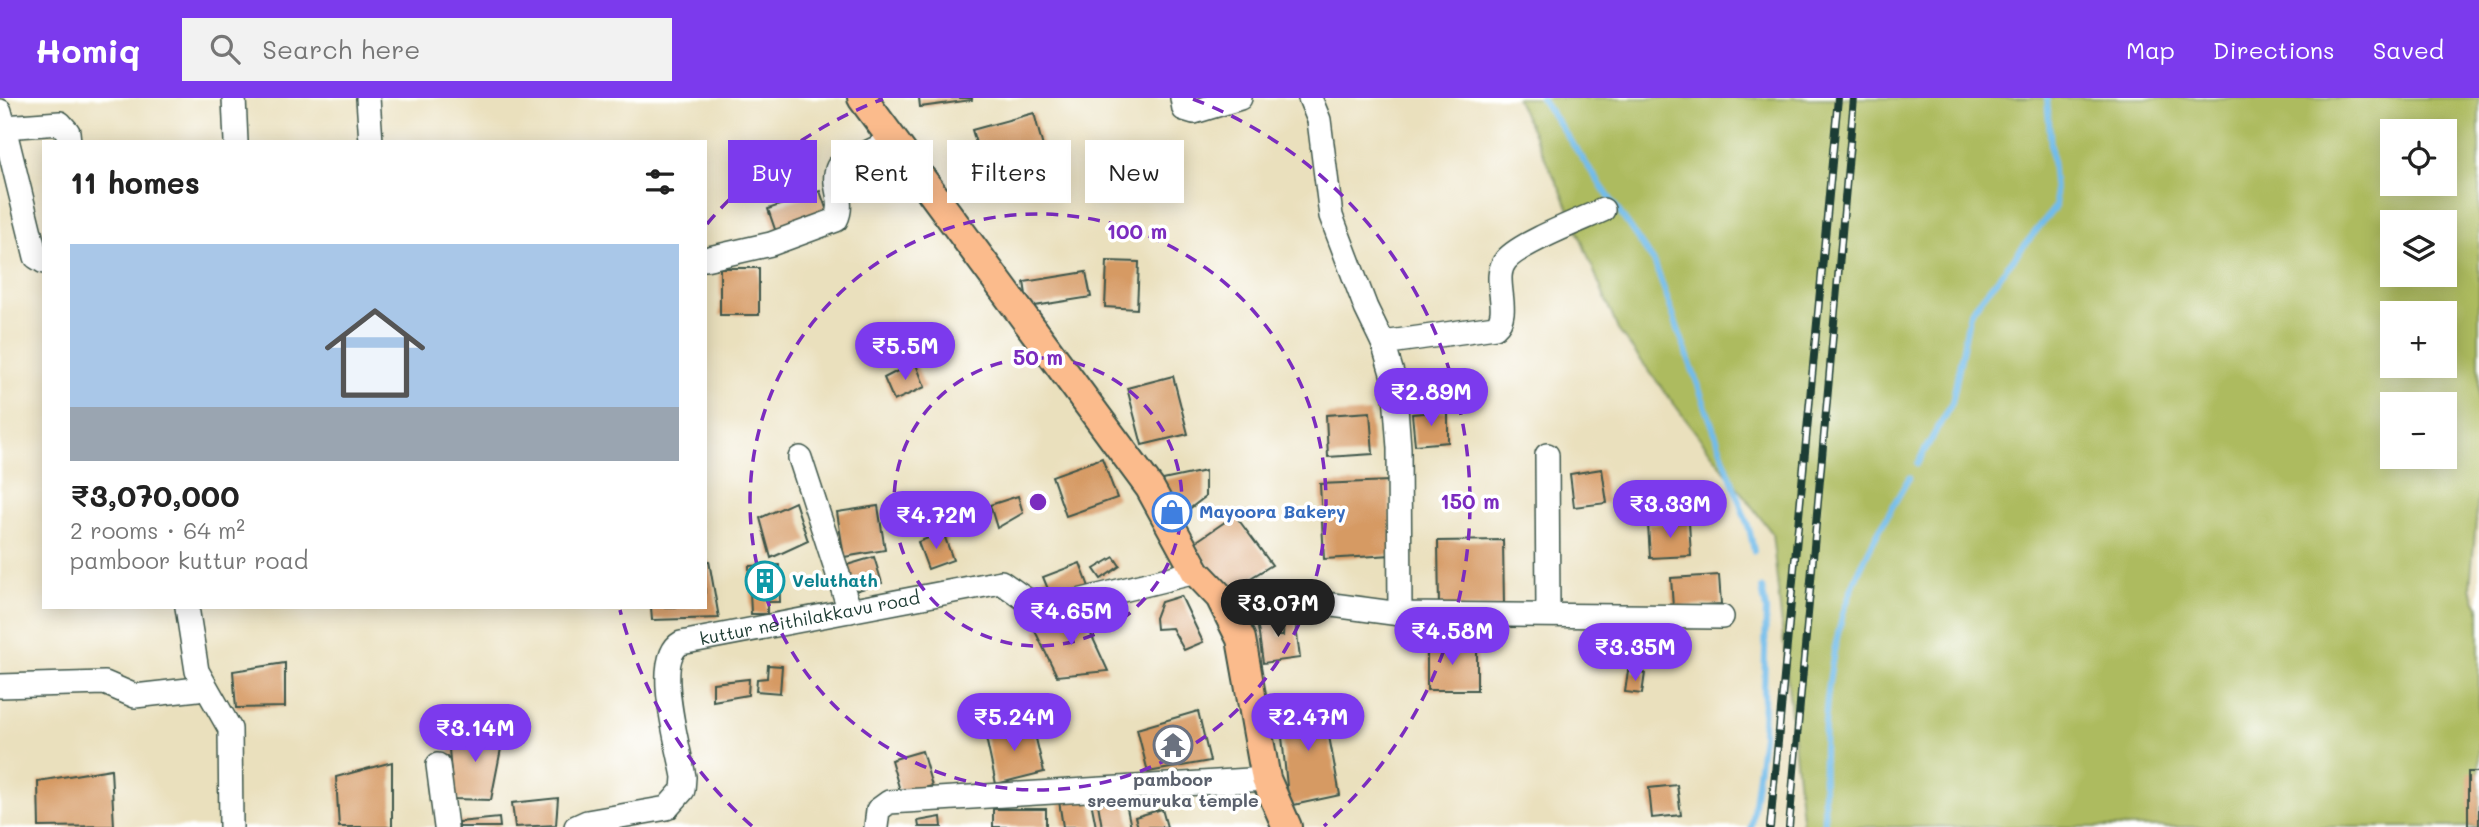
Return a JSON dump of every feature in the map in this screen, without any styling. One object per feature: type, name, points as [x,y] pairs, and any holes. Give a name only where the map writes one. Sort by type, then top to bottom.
[{"type":"main road","points":[[862,98],[890,140]]},
{"type":"main road","points":[[933,197],[1150,488],[1196,572],[1220,597],[1241,639],[1266,779],[1287,827]]},
{"type":"street","points":[[234,98],[236,140]]},
{"type":"street","points":[[368,98],[371,140]]},
{"type":"street","points":[[1182,98],[1184,109],[1195,112],[1240,98]]},
{"type":"street","points":[[1310,98],[1319,120],[1331,216],[1366,308],[1383,343],[1394,380],[1399,448],[1400,614]]},
{"type":"street","points":[[42,261],[36,257],[2,119],[60,123],[68,132],[69,140]]},
{"type":"street","points":[[707,259],[771,244],[836,220],[841,203]]},
{"type":"street","points":[[1383,343],[1495,327],[1500,323],[1502,313],[1500,276],[1506,260],[1519,249],[1603,210]]},
{"type":"street","points":[[1547,455],[1548,613]]},
{"type":"street","points":[[800,458],[850,611]]},
{"type":"street","name":"kuttur neithilakkavu road","points":[[576,827],[587,822],[667,808],[683,790],[684,777],[667,680],[668,656],[674,647],[681,643],[1001,582],[1038,607],[1083,600],[1196,572]]},
{"type":"street","points":[[1220,597],[1288,599],[1400,614],[1548,613],[1722,617]]},
{"type":"street","points":[[187,609],[197,671],[230,729],[231,827]]},
{"type":"street","points":[[0,686],[105,683],[135,696],[206,688]]},
{"type":"street","points":[[438,765],[446,827]]},
{"type":"street","points":[[876,827],[878,810],[889,802],[1266,779]]},
{"type":"green space","points":[[1516,98],[2479,98],[2479,487],[2470,588],[2479,606],[2479,827],[1803,827],[1772,533],[1618,330],[1563,195]]},
{"type":"building","points":[[919,98],[972,98],[972,100],[920,107]]},
{"type":"building","points":[[1034,113],[1041,140],[975,140],[972,130]]},
{"type":"building","points":[[820,191],[829,217],[777,235],[768,209],[785,203],[817,203],[817,192]]},
{"type":"building","points":[[1107,261],[1139,262],[1137,309],[1105,307]]},
{"type":"building","points":[[720,268],[759,268],[759,315],[720,315]]},
{"type":"building","points":[[1086,272],[1091,297],[1028,307],[1024,282]]},
{"type":"building","points":[[915,362],[925,387],[894,401],[884,378]]},
{"type":"building","points":[[1173,376],[1188,434],[1142,445],[1127,388]]},
{"type":"building","points":[[1448,411],[1448,442],[1415,445],[1412,414]]},
{"type":"building","points":[[1370,412],[1373,454],[1328,457],[1326,415]]},
{"type":"building","points":[[1102,458],[1117,498],[1066,516],[1052,476]]},
{"type":"building","points":[[1602,469],[1607,503],[1574,507],[1570,474]]},
{"type":"building","name":"Mayoora Bakery","points":[[1205,471],[1205,497],[1167,526],[1140,485]]},
{"type":"building","points":[[1389,481],[1392,555],[1324,559],[1320,484]]},
{"type":"building","points":[[1018,496],[1023,513],[997,528],[990,505]]},
{"type":"building","points":[[979,501],[985,520],[966,526],[960,507]]},
{"type":"building","points":[[795,502],[808,541],[771,558],[760,518]]},
{"type":"building","points":[[878,506],[885,550],[844,557],[837,512]]},
{"type":"building","points":[[1235,515],[1272,565],[1226,593],[1194,543]]},
{"type":"building","points":[[1689,522],[1691,556],[1650,558],[1648,524]]},
{"type":"building","points":[[943,532],[953,560],[928,569],[918,542]]},
{"type":"building","points":[[1503,540],[1504,607],[1439,608],[1438,541]]},
{"type":"building","points":[[874,557],[882,583],[855,591],[847,565]]},
{"type":"building","points":[[1114,557],[1120,566],[1101,579],[1094,569]]},
{"type":"building","points":[[709,561],[719,618],[652,620],[651,609],[707,609]]},
{"type":"building","points":[[1080,563],[1091,592],[1050,594],[1043,577]]},
{"type":"building","name":"Veluthath","points":[[779,565],[780,602],[767,602],[767,614],[751,614],[749,566]]},
{"type":"building","points":[[1719,575],[1721,604],[1673,607],[1671,578]]},
{"type":"building","points":[[1181,596],[1203,642],[1184,650],[1172,628],[1156,629],[1155,618],[1161,602]]},
{"type":"building","points":[[1080,610],[1108,671],[1057,676],[1035,631]]},
{"type":"building","points":[[1256,614],[1278,617],[1279,636],[1283,636],[1284,618],[1295,619],[1300,658],[1263,663]]},
{"type":"building","points":[[1427,645],[1477,645],[1477,690],[1427,690]]},
{"type":"building","points":[[285,663],[285,707],[236,708],[233,671]]},
{"type":"building","points":[[768,665],[782,666],[780,693],[756,691],[757,679],[767,678]]},
{"type":"building","points":[[1628,671],[1645,673],[1642,694],[1625,692]]},
{"type":"building","points":[[749,679],[748,695],[713,701],[713,683]]},
{"type":"building","points":[[1322,699],[1340,795],[1289,806],[1279,707]]},
{"type":"building","name":"pamboor sreemuruka temple","points":[[1198,711],[1210,761],[1148,772],[1137,729]]},
{"type":"building","points":[[1032,722],[1044,772],[996,784],[985,733]]},
{"type":"building","points":[[505,728],[491,800],[453,799],[448,736]]},
{"type":"building","points":[[922,751],[932,786],[901,794],[891,760]]},
{"type":"building","points":[[392,762],[392,827],[339,827],[336,777]]},
{"type":"building","points":[[111,769],[114,826],[39,827],[38,781]]},
{"type":"building","points":[[2468,772],[2479,772],[2479,826],[2468,826]]},
{"type":"building","points":[[1677,785],[1681,815],[1652,818],[1649,788]]},
{"type":"building","points":[[1090,796],[1096,827],[1063,827],[1059,801]]},
{"type":"building","points":[[558,798],[556,825],[515,827],[512,803]]},
{"type":"building","points":[[1125,799],[1131,827],[1102,827],[1098,804]]},
{"type":"building","points":[[993,809],[1046,809],[1046,827],[993,827]]},
{"type":"building","points":[[1162,809],[1167,827],[1138,827],[1135,817]]},
{"type":"building","points":[[941,817],[942,827],[919,827],[918,821]]},
{"type":"building","points":[[499,818],[500,827],[459,827],[459,822]]},
{"type":"waterway","points":[[1541,98],[1655,264],[1750,532],[1754,551]]},
{"type":"waterway","points":[[1917,464],[1952,403],[1970,313],[2056,206],[2047,98]]},
{"type":"waterway","points":[[1825,827],[1825,727],[1839,629],[1859,570],[1909,478]]},
{"type":"waterway","points":[[1751,827],[1763,736],[1766,610],[1762,588]]},
{"type":"railway","points":[[1770,827],[1838,98]]},
{"type":"railway","points":[[1789,827],[1854,98]]},
{"type":"place","name":"Mayoora Bakery","points":[[1172,512]]},
{"type":"place","name":"Veluthath","points":[[765,581]]},
{"type":"place","name":"pamboor sreemuruka temple","points":[[1173,745]]}]
